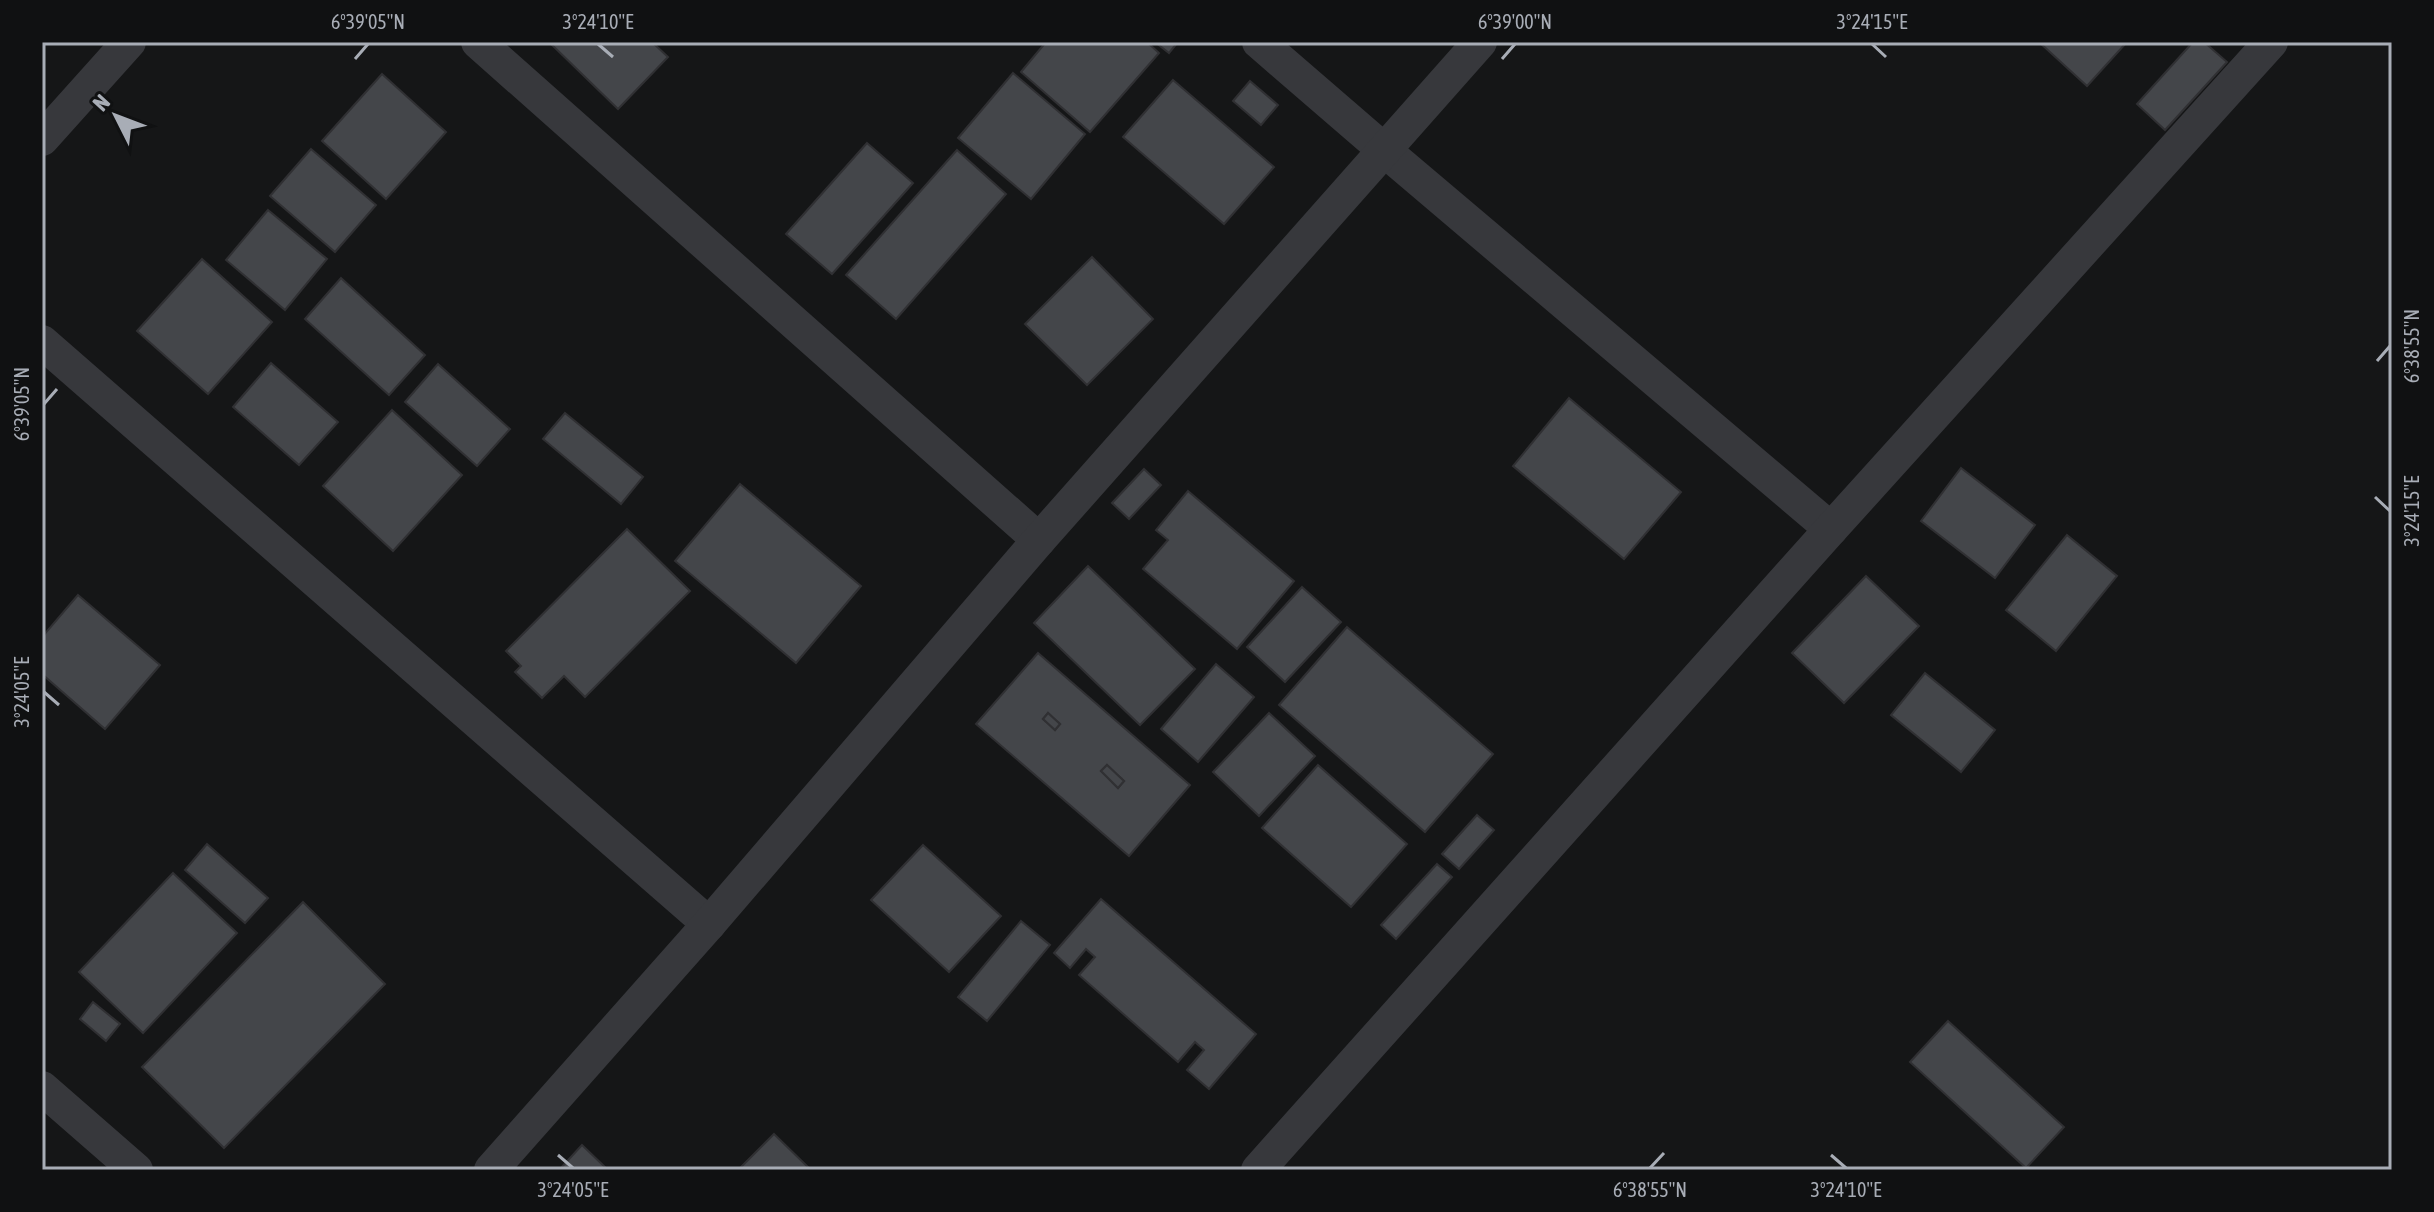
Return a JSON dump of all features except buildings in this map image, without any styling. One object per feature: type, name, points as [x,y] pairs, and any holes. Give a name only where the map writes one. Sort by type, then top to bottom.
[{"type":"street","points":[[42,139],[129,42]]},
{"type":"street","points":[[478,42],[1039,540]]},
{"type":"street","points":[[1259,42],[1831,529]]},
{"type":"street","points":[[491,1170],[709,924],[1039,540],[1480,42]]},
{"type":"street","points":[[1258,1170],[2271,42]]},
{"type":"street","points":[[42,342],[709,924]]},
{"type":"street","points":[[42,1088],[136,1170]]}]
